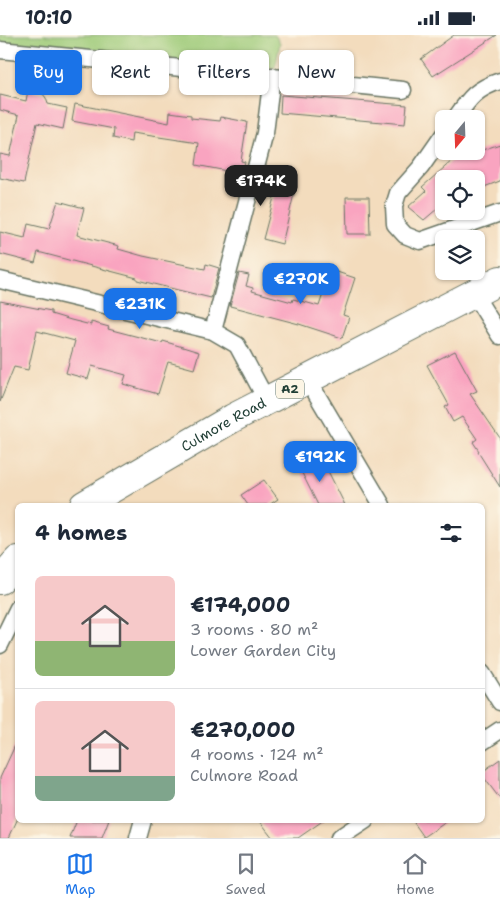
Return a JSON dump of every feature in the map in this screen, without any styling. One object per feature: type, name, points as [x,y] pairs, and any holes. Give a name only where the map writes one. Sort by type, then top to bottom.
[{"type":"highway","name":"Culmore Road","points":[[87,503],[224,423],[500,280]]},
{"type":"highway","points":[[0,580],[15,563]]},
{"type":"street","points":[[0,50],[403,90]]},
{"type":"street","points":[[213,331],[265,133],[272,77]]},
{"type":"street","points":[[461,110],[470,97],[488,85],[500,81]]},
{"type":"street","points":[[435,146],[398,193],[394,206],[395,224],[405,235],[420,241],[500,213]]},
{"type":"street","points":[[0,280],[213,331],[237,345],[267,401]]},
{"type":"street","points":[[474,294],[500,336]]},
{"type":"street","points":[[308,380],[381,503]]},
{"type":"street","points":[[0,645],[15,614]]},
{"type":"street","points":[[485,678],[500,702]]},
{"type":"street","points":[[485,740],[500,730]]},
{"type":"street","points":[[138,838],[142,823]]},
{"type":"street","points":[[339,838],[362,823]]},
{"type":"green space","points":[[0,35],[275,35],[280,43],[275,68],[269,68],[269,50],[179,50],[179,60],[169,60],[169,50],[92,50],[92,53],[82,53],[82,50],[50,50],[0,46]]},
{"type":"building","points":[[454,35],[497,35],[433,76],[421,59]]},
{"type":"building","points":[[0,95],[26,101],[27,95],[44,95],[48,104],[67,108],[63,129],[37,123],[24,183],[0,178],[0,154],[10,156],[19,115],[0,110]]},
{"type":"building","points":[[281,95],[407,105],[405,124],[280,113]]},
{"type":"building","points":[[75,104],[169,123],[170,112],[191,115],[191,118],[220,121],[221,117],[247,122],[241,161],[245,162],[242,174],[196,165],[199,143],[132,133],[131,142],[113,138],[114,129],[72,121]]},
{"type":"building","points":[[500,144],[500,181],[485,187],[485,170],[442,170],[453,160],[485,160],[485,149]]},
{"type":"building","points":[[435,176],[435,211],[424,220],[408,207],[426,191],[422,187]]},
{"type":"building","points":[[277,186],[295,190],[282,244],[263,239]]},
{"type":"building","points":[[346,197],[369,197],[370,234],[347,234]]},
{"type":"building","points":[[58,201],[84,208],[77,235],[119,246],[118,249],[143,256],[205,269],[206,264],[219,268],[211,298],[137,280],[137,278],[38,252],[35,263],[0,254],[0,232],[25,238],[28,224],[49,229]]},
{"type":"building","points":[[331,270],[355,278],[343,315],[349,317],[342,338],[299,324],[230,306],[239,273],[249,275],[246,286],[253,288],[252,291],[292,302],[293,299],[319,306]]},
{"type":"building","points":[[0,301],[51,311],[51,314],[71,320],[91,325],[91,322],[109,327],[108,329],[162,343],[163,341],[199,352],[194,369],[168,362],[158,394],[123,384],[126,375],[92,366],[88,379],[66,373],[75,341],[37,331],[28,370],[14,367],[0,402]]},
{"type":"building","points":[[455,351],[477,391],[470,394],[500,438],[500,487],[473,442],[477,439],[462,417],[453,422],[445,407],[449,405],[427,365]]},
{"type":"building","points":[[311,455],[318,468],[325,465],[344,503],[317,503],[297,463]]},
{"type":"building","points":[[264,480],[278,499],[272,503],[247,503],[241,495]]},
{"type":"building","points":[[15,746],[16,823],[9,838],[0,838],[0,778]]},
{"type":"building","points":[[500,759],[500,799],[485,779],[485,770]]},
{"type":"building","points":[[76,823],[108,823],[102,838],[70,838]]},
{"type":"building","points":[[261,823],[320,823],[298,838],[273,838]]},
{"type":"building","points":[[414,823],[445,823],[424,837]]}]
